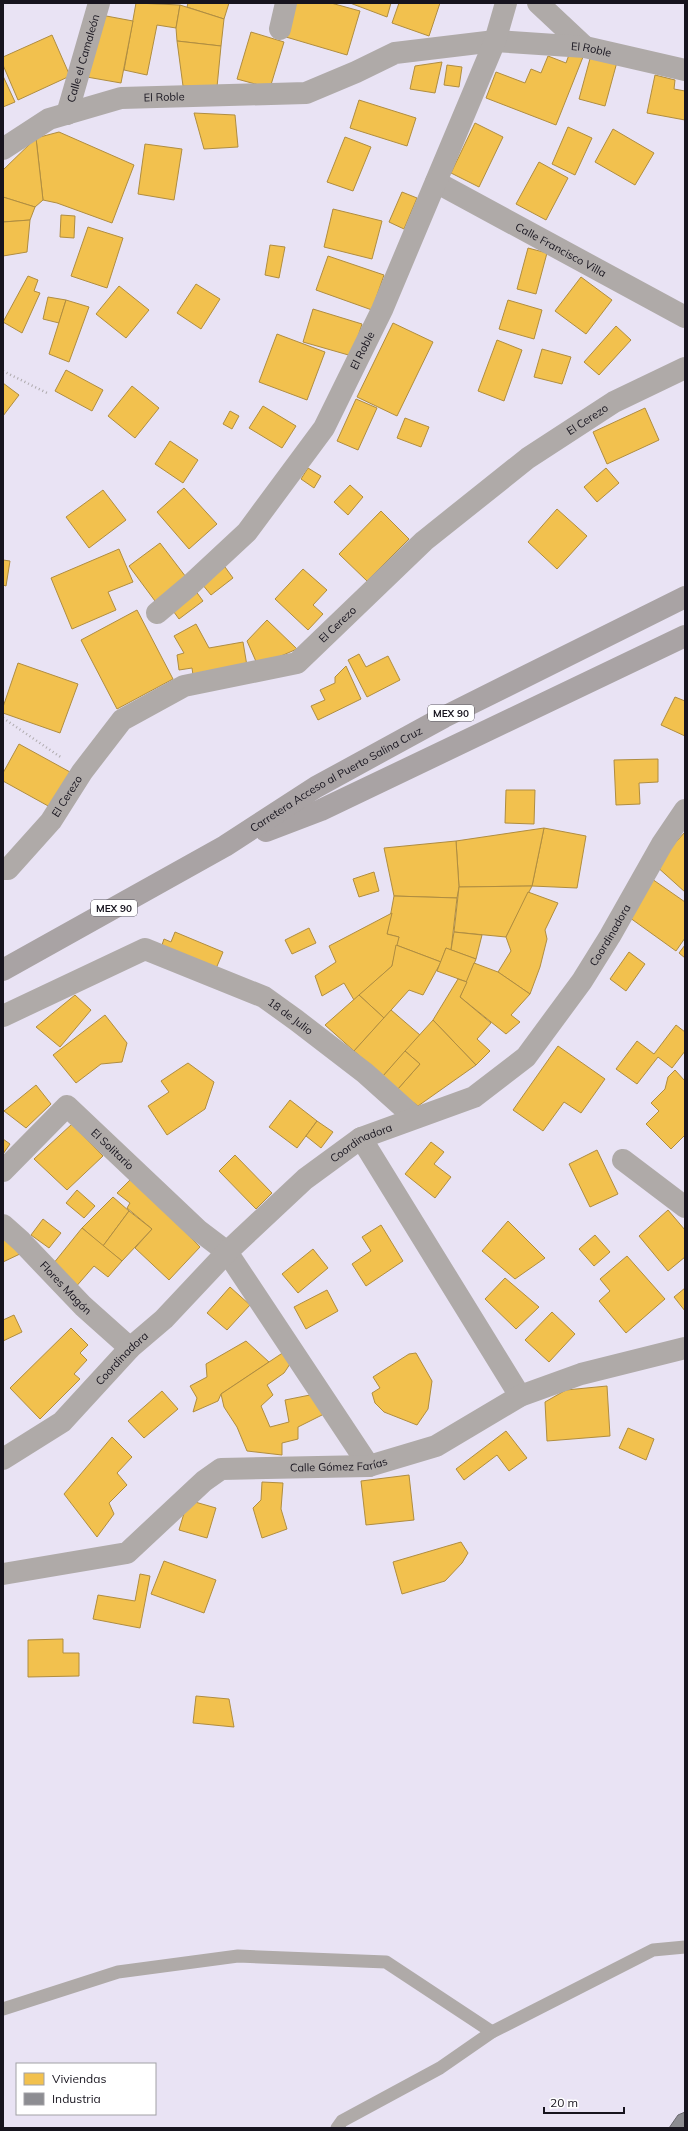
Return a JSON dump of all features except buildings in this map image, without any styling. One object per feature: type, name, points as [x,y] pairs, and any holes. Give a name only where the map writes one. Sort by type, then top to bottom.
[{"type":"main road","name":"Carretera Acceso al Puerto Salina Cruz","points":[[3,970],[225,846],[316,787],[444,717],[685,597]]},
{"type":"main road","name":"Carretera Acceso al Puerto Salina Cruz","points":[[225,846],[321,810],[685,636]]},
{"type":"street","name":"Calle el Camaleón","points":[[67,114],[99,3]]},
{"type":"street","points":[[280,28],[286,3]]},
{"type":"street","name":"El Roble","points":[[157,612],[189,586],[247,532],[324,428],[382,310],[495,41],[506,3]]},
{"type":"street","points":[[538,3],[585,47]]},
{"type":"street","name":"El Roble","points":[[3,149],[49,119],[121,98],[306,93],[356,72],[395,53],[495,41],[585,47],[685,70]]},
{"type":"street","name":"Calle Francisco Villa","points":[[436,182],[684,314]]},
{"type":"street","name":"El Cerezo","points":[[3,869],[8,869],[51,821],[82,772],[122,720],[184,686],[297,663],[424,541],[528,458],[614,402],[685,368]]},
{"type":"street","name":"Coordinadora","points":[[3,1460],[62,1422],[130,1348],[164,1319],[227,1252],[305,1179],[361,1138],[414,1117],[474,1097],[526,1057],[582,981],[610,936],[662,844],[685,810]]},
{"type":"street","name":"18 de Julio","points":[[3,1016],[146,949],[264,997],[365,1073],[414,1117]]},
{"type":"street","name":"El Solitario","points":[[3,1171],[67,1106],[198,1230],[227,1252]]},
{"type":"street","points":[[361,1138],[520,1396]]},
{"type":"street","points":[[624,1160],[685,1208]]},
{"type":"street","name":"Flores Magón","points":[[3,1225],[21,1241],[83,1306],[130,1348]]},
{"type":"street","points":[[227,1252],[369,1466]]},
{"type":"street","name":"Calle Gómez Farías","points":[[3,1574],[127,1553],[204,1481],[221,1469],[369,1466],[436,1446],[520,1396],[581,1374],[685,1348]]},
{"type":"lane","points":[[337,2128],[342,2121],[440,2068],[492,2032],[653,1950],[685,1947]]},
{"type":"lane","points":[[3,2009],[118,1972],[238,1956],[386,1962],[492,2032]]},
{"type":"path","points":[[3,371],[50,394]]},
{"type":"path","points":[[3,718],[82,772]]}]
